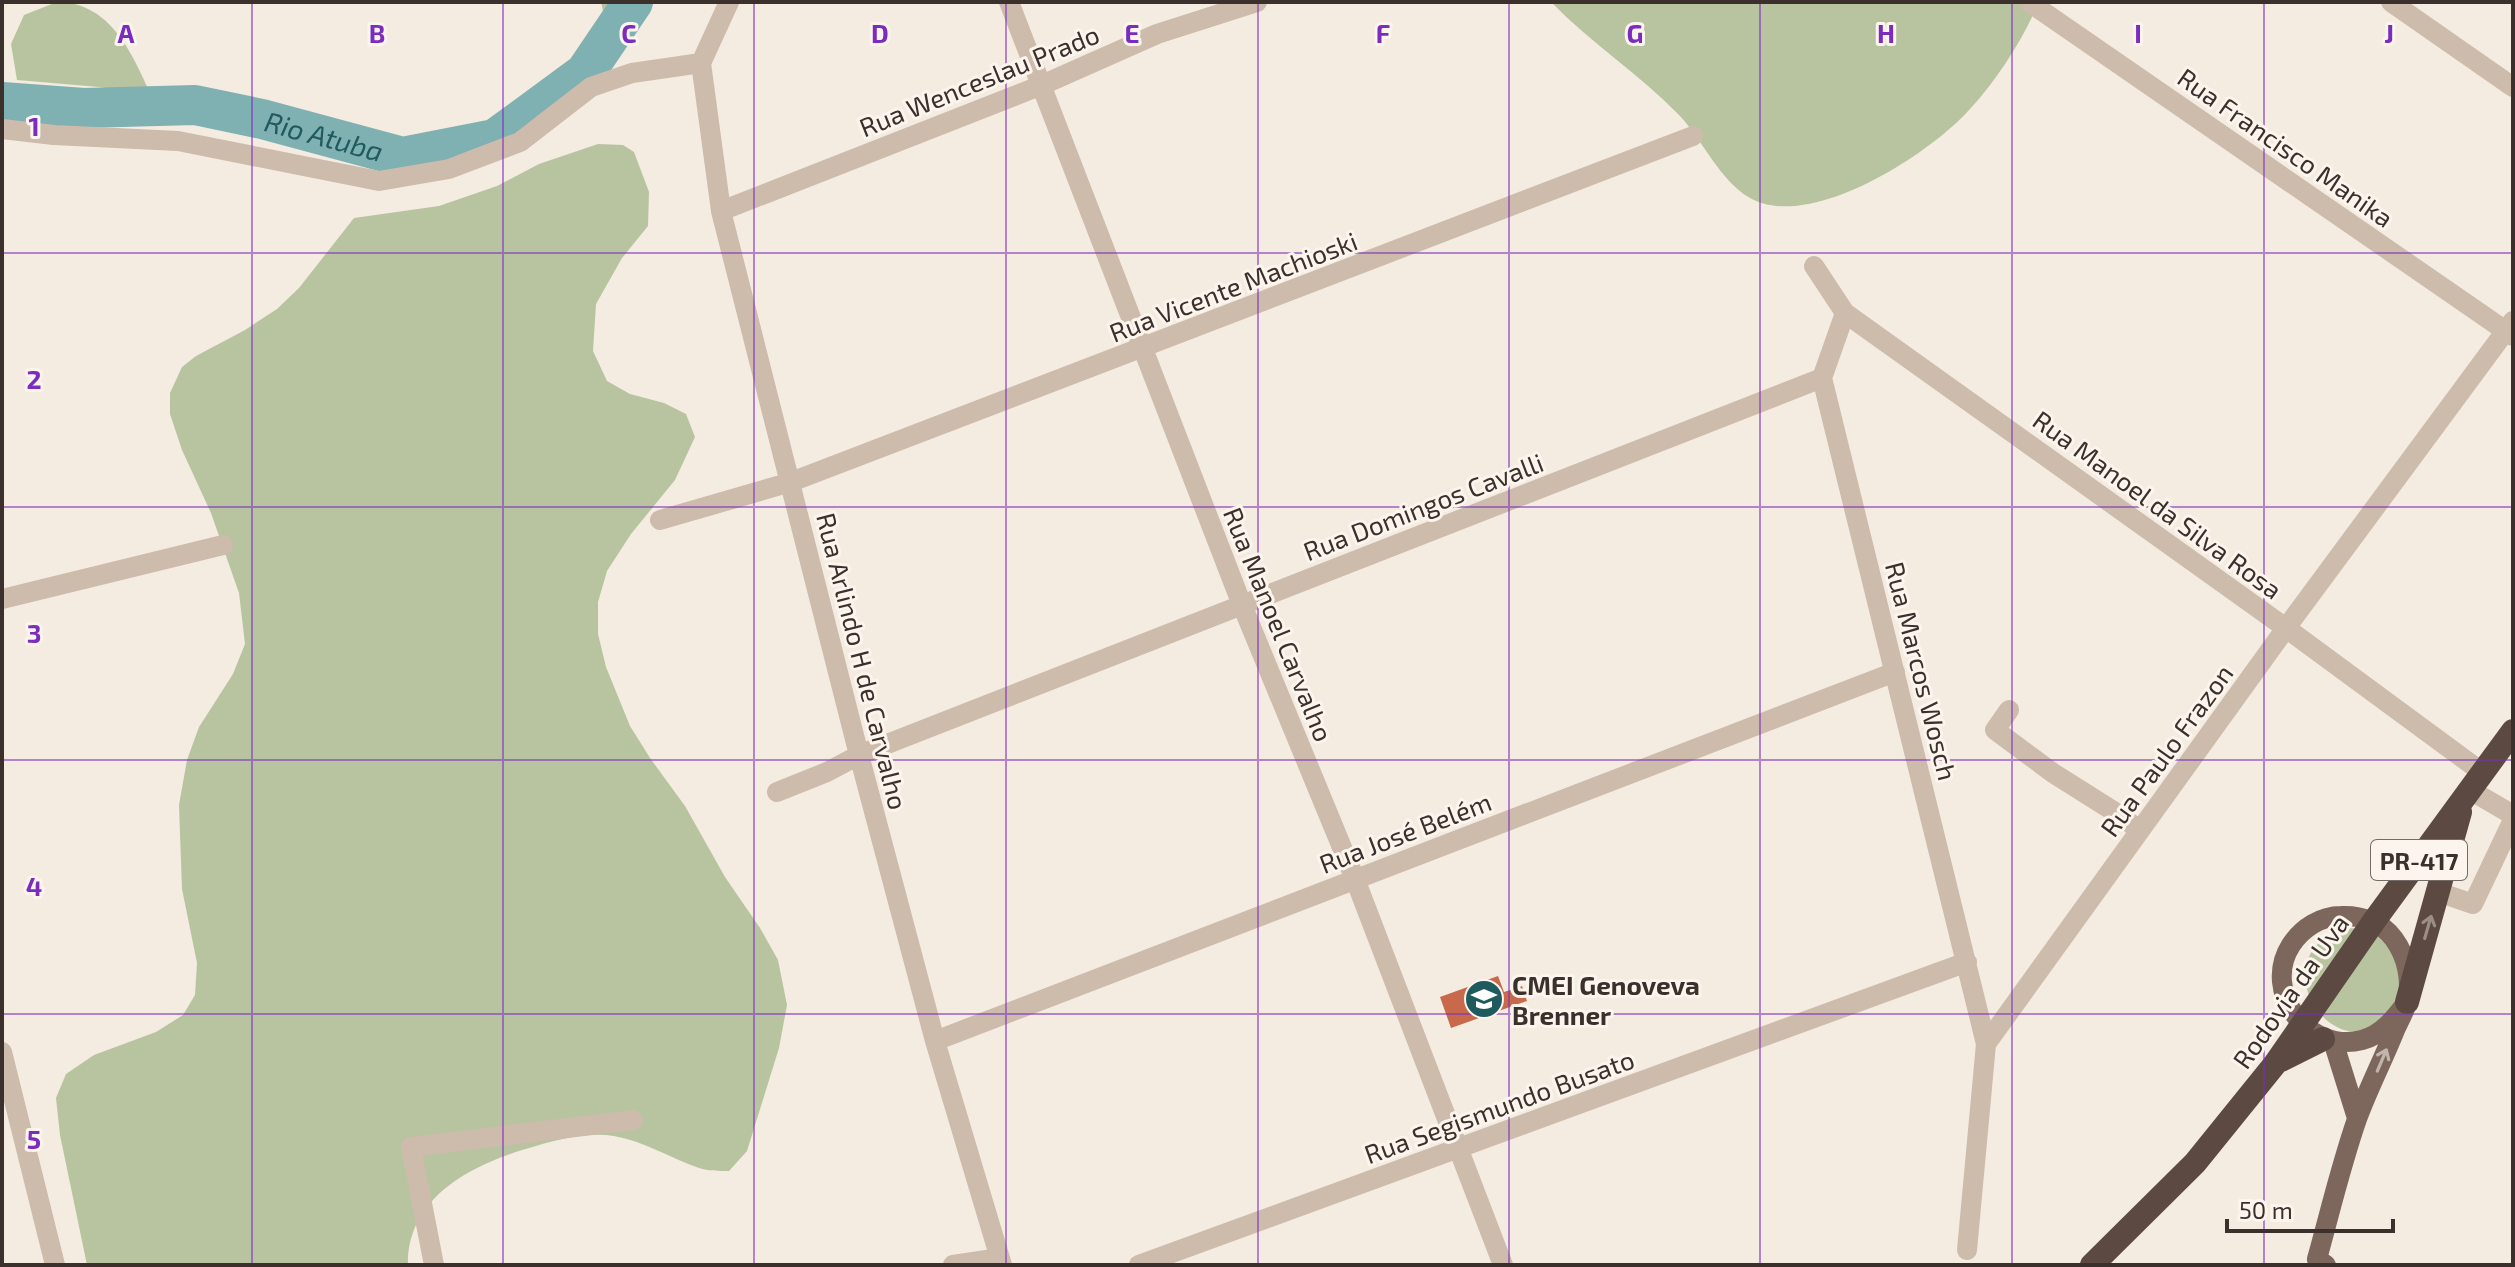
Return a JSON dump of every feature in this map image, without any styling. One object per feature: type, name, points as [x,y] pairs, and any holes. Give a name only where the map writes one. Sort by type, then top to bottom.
[{"type":"highway","name":"Rodovia da Uva","points":[[2092,1265],[2195,1163],[2275,1064],[2374,921],[2513,731]]},
{"type":"highway","points":[[2407,1002],[2472,787]]},
{"type":"highway","points":[[2275,1064],[2328,1040]]},
{"type":"main road","points":[[2319,1263],[2357,1118],[2407,1002],[2408,973],[2403,952],[2391,935],[2374,921],[2356,916],[2336,916],[2318,921],[2301,932],[2289,948],[2283,967],[2282,986],[2288,1006],[2302,1025],[2328,1040],[2361,1040],[2382,1031],[2407,1002]]},
{"type":"main road","points":[[2328,1040],[2357,1118]]},
{"type":"street","points":[[2,129],[54,135],[178,141],[379,181],[449,169],[520,142],[591,87],[632,73],[701,63],[729,2]]},
{"type":"street","name":"Rua Manoel Carvalho","points":[[1009,2],[1242,605],[1355,879],[1503,1265]]},
{"type":"street","name":"Rua Wenceslau Prado","points":[[721,211],[1042,85],[1157,34],[1257,2]]},
{"type":"street","name":"Rua Francisco Manika","points":[[2029,2],[2511,329]]},
{"type":"street","points":[[2391,2],[2513,87]]},
{"type":"street","name":"Rua Arlindo H de Carvalho","points":[[701,63],[721,211],[935,1041],[1001,1262]]},
{"type":"street","name":"Rua Vicente Machioski","points":[[660,520],[791,482],[1693,136]]},
{"type":"street","name":"Rua Manoel da Silva Rosa","points":[[1814,266],[1845,313],[2286,628],[2472,787],[2513,818]]},
{"type":"street","points":[[1822,378],[1845,313]]},
{"type":"street","name":"Rua Paulo Frazon","points":[[1986,1044],[2286,628],[2511,329]]},
{"type":"street","name":"Rua Domingos Cavalli","points":[[777,792],[859,755],[1822,378]]},
{"type":"street","name":"Rua Marcos Wosch","points":[[1822,378],[1986,1044]]},
{"type":"street","points":[[2,599],[223,545]]},
{"type":"street","name":"Rua José Belém","points":[[935,1041],[1895,672]]},
{"type":"street","points":[[2009,710],[1995,730],[2139,830]]},
{"type":"street","points":[[2438,892],[2473,904],[2513,818]]},
{"type":"street","name":"Rua Segismundo Busato","points":[[1139,1265],[1172,1259],[1459,1148],[1967,962]]},
{"type":"street","points":[[1967,1250],[1986,1044]]},
{"type":"street","points":[[2,1052],[55,1265]]},
{"type":"street","points":[[434,1265],[411,1147],[633,1120]]},
{"type":"street","points":[[953,1265],[1001,1262]]},
{"type":"green space","points":[[57,2],[75,4],[105,20],[127,47],[151,95],[17,80],[11,44],[24,15]]},
{"type":"green space","points":[[601,2],[630,2],[607,30]]},
{"type":"green space","points":[[1551,2],[2039,2],[2018,44],[1990,85],[1952,127],[1927,147],[1868,183],[1835,197],[1804,205],[1775,206],[1750,198],[1729,181],[1679,115]]},
{"type":"green space","points":[[598,144],[623,145],[634,152],[649,192],[648,226],[622,258],[596,304],[593,351],[607,381],[630,394],[664,403],[686,414],[695,437],[675,480],[631,534],[607,571],[598,602],[598,634],[606,667],[630,726],[685,806],[725,877],[778,960],[787,1005],[779,1048],[747,1151],[729,1171],[699,1168],[636,1142],[604,1135],[564,1139],[514,1153],[470,1172],[433,1200],[419,1219],[411,1240],[408,1265],[87,1265],[60,1135],[56,1098],[66,1074],[94,1055],[156,1032],[183,1015],[195,995],[197,963],[182,889],[179,805],[187,760],[199,727],[233,674],[245,644],[239,593],[211,513],[182,450],[170,414],[170,393],[182,367],[196,356],[277,309],[299,288],[354,218],[439,206],[497,186],[539,164]]},
{"type":"green space","points":[[2347,928],[2366,931],[2383,939],[2396,953],[2404,975],[2396,1009],[2365,1030],[2348,1031],[2331,1024],[2318,1011],[2308,994],[2305,975],[2309,956],[2323,940]]},
{"type":"building","points":[[1498,976],[1504,992],[1522,986],[1527,1001],[1451,1028],[1440,997]]},
{"type":"waterway","name":"Rio Atuba","points":[[2,102],[84,108],[195,105],[262,119],[403,157],[495,139],[585,73],[633,2]]},
{"type":"place","name":"CMEI Genoveva Brenner","points":[[1484,999]]}]
